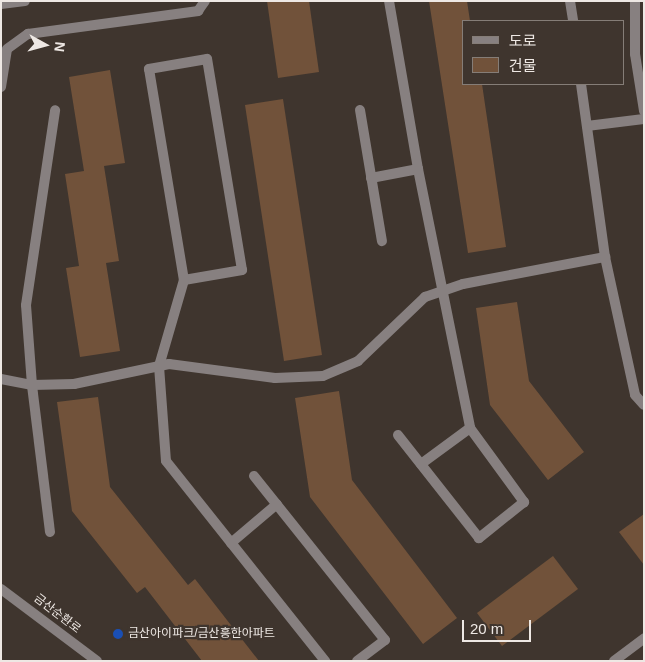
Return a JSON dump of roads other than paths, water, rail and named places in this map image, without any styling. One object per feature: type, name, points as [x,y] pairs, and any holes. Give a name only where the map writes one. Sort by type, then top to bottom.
[{"type":"street","points":[[1,4],[24,1]]},
{"type":"street","points":[[1,87],[7,49],[28,34],[198,11],[205,1]]},
{"type":"street","points":[[389,1],[418,168],[470,428],[524,502],[479,538],[398,435]]},
{"type":"street","points":[[570,1],[573,20]]},
{"type":"street","points":[[635,1],[635,54],[644,111]]},
{"type":"street","points":[[184,280],[242,270],[207,59],[149,69],[184,280],[159,366],[166,461],[325,661]]},
{"type":"street","points":[[581,85],[605,257],[635,395],[644,405]]},
{"type":"street","points":[[50,532],[32,386],[26,305],[54,110]]},
{"type":"street","points":[[360,110],[382,241]]},
{"type":"street","points":[[587,126],[644,119]]},
{"type":"street","points":[[371,178],[418,168]]},
{"type":"street","points":[[1,379],[32,386],[74,384],[169,364],[275,378],[323,376],[358,361],[425,297],[463,284],[605,257]]},
{"type":"street","points":[[421,464],[470,428]]},
{"type":"street","points":[[254,476],[385,640],[357,661]]},
{"type":"street","points":[[231,543],[277,504]]},
{"type":"street","name":"금산순환로","points":[[1,589],[97,661]]},
{"type":"street","points":[[614,661],[644,638]]},
{"type":"place","name":"금산아이파크/금산흥한아파트","points":[[118,634]]}]
